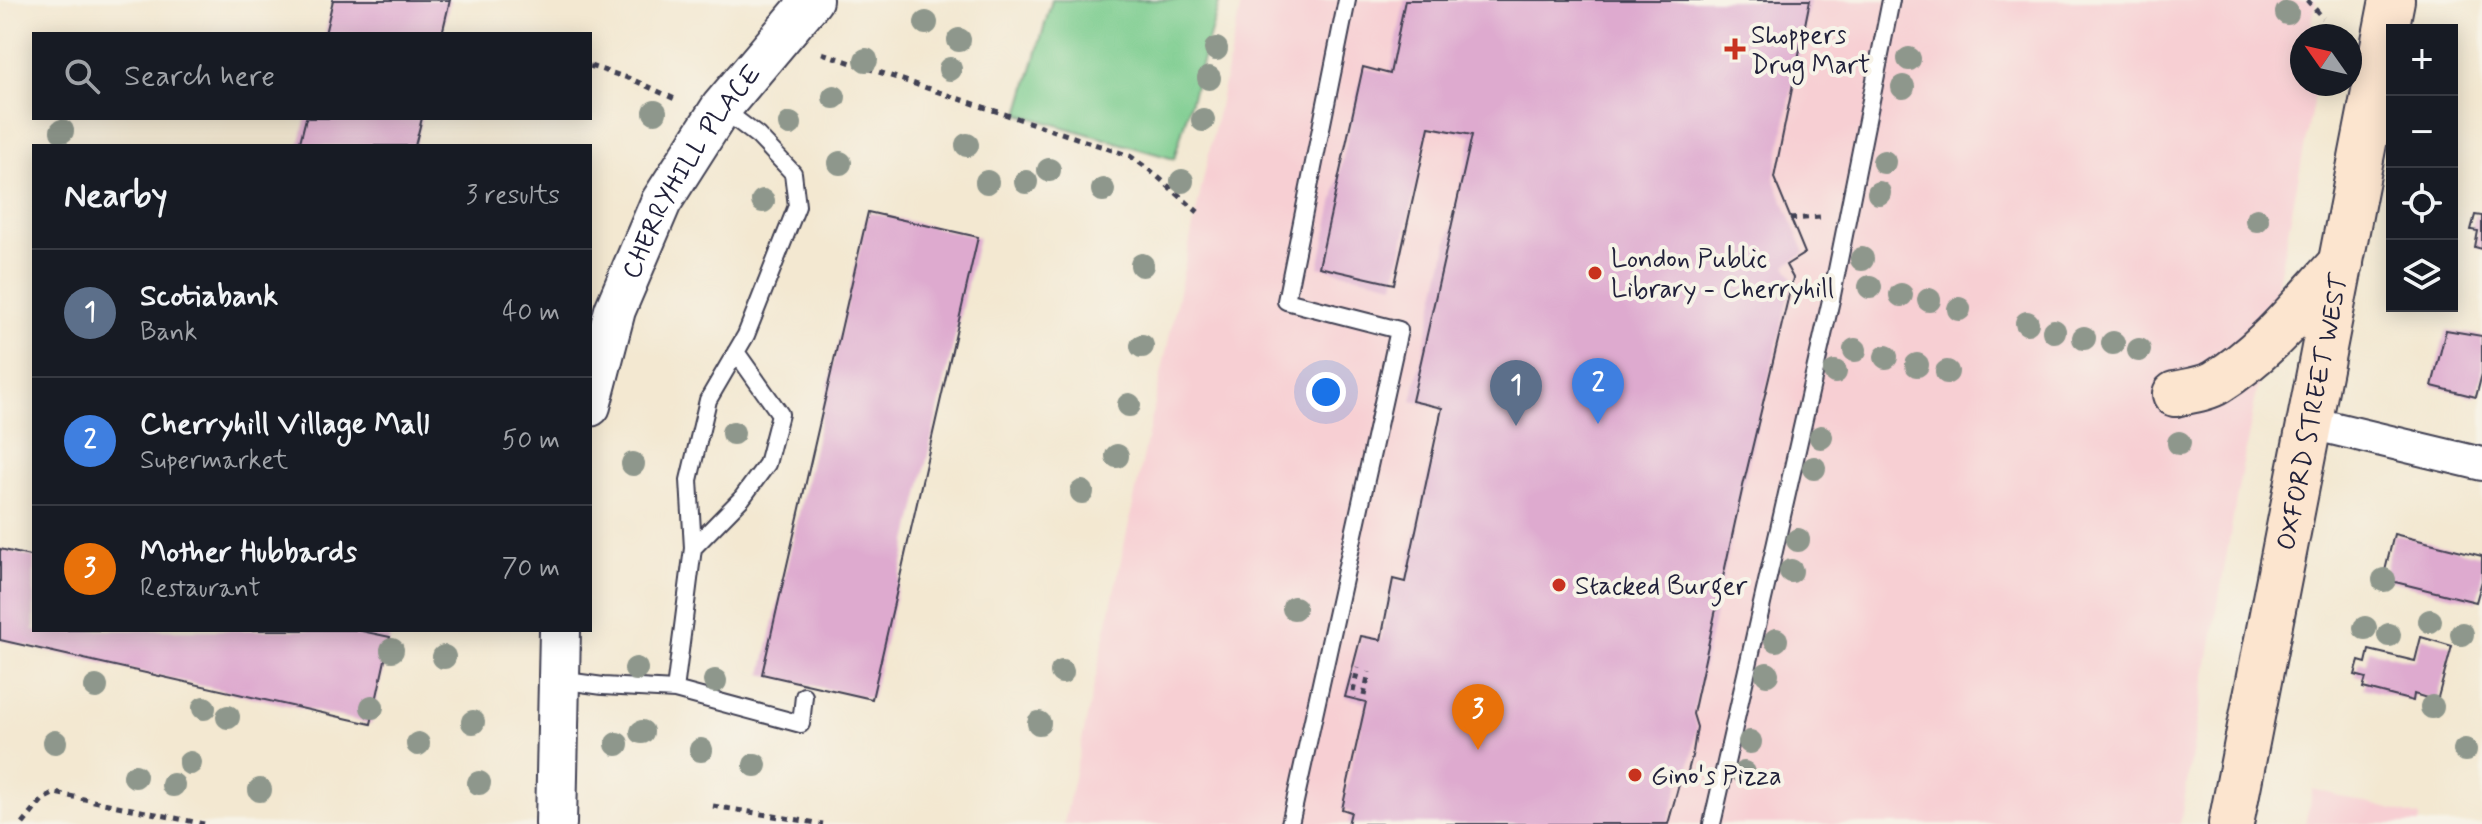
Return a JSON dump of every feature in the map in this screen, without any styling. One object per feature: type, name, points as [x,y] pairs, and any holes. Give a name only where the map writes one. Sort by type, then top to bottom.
[{"type":"main road","name":"OXFORD STREET WEST","points":[[2231,824],[2392,0]]},
{"type":"main road","points":[[2175,394],[2215,384],[2243,366],[2341,263]]},
{"type":"street","name":"CHERRYHILL PLACE","points":[[592,398],[615,310],[661,202],[721,108],[812,0]]},
{"type":"street","points":[[2311,423],[2482,464]]},
{"type":"street","points":[[556,824],[560,632]]},
{"type":"lane","points":[[1290,824],[1399,330],[1286,301],[1347,0]]},
{"type":"lane","points":[[1712,824],[1831,300],[1891,0]]},
{"type":"lane","points":[[675,690],[677,655],[693,548],[689,480],[708,400],[746,335],[797,206],[793,173],[758,136],[721,108]]},
{"type":"lane","points":[[693,548],[742,498],[767,464],[780,414],[736,352]]},
{"type":"lane","points":[[558,680],[675,690],[801,724],[804,696]]},
{"type":"path","points":[[2307,0],[2323,18]]},
{"type":"path","points":[[822,53],[1130,156],[1198,212]]},
{"type":"path","points":[[592,67],[631,79],[675,99]]},
{"type":"path","points":[[1353,692],[1358,668]]},
{"type":"path","points":[[1364,696],[1369,672]]},
{"type":"path","points":[[23,824],[43,799],[55,793],[204,824]]},
{"type":"path","points":[[713,806],[823,824]]},
{"type":"shaded area","points":[[1242,0],[2316,0],[2312,24],[2290,24],[2290,96],[2314,97],[2238,489],[2180,824],[1064,824]]},
{"type":"shaded area","points":[[2313,789],[2420,817],[2419,824],[2305,824]]},
{"type":"green space","points":[[1052,0],[1220,0],[1174,159],[1019,114]]},
{"type":"building","points":[[333,0],[450,0],[442,32],[325,32]]},
{"type":"building","points":[[1405,0],[1810,0],[1774,178],[1805,253],[1786,265],[1793,278],[1693,714],[1697,727],[1693,752],[1686,779],[1681,777],[1668,824],[1348,824],[1351,812],[1342,809],[1366,702],[1345,697],[1361,636],[1381,640],[1393,579],[1405,582],[1442,408],[1412,401],[1472,135],[1429,127],[1394,284],[1319,267],[1363,67],[1390,74]]},
{"type":"building","points":[[306,120],[422,120],[416,144],[300,144]]},
{"type":"building","points":[[868,212],[978,237],[872,699],[762,674]]},
{"type":"building","points":[[2475,215],[2482,216],[2482,249],[2475,247],[2478,231],[2471,230]]},
{"type":"building","points":[[2446,330],[2482,336],[2482,374],[2476,397],[2432,386]]},
{"type":"building","points":[[2394,534],[2482,556],[2482,581],[2476,602],[2383,579]]},
{"type":"building","points":[[0,549],[32,557],[32,632],[366,632],[390,637],[371,724],[0,640]]},
{"type":"building","points":[[2421,637],[2452,646],[2437,701],[2414,694],[2413,701],[2363,688],[2366,678],[2355,675],[2359,661],[2366,663],[2369,650],[2415,661]]},
{"type":"place","name":"Shoppers Drug Mart","points":[[1735,49]]},
{"type":"place","name":"London Public Library - Cherryhill","points":[[1595,273]]},
{"type":"place","name":"Cherryhill Village Mall","points":[[1598,424]]},
{"type":"place","name":"Scotiabank","points":[[1516,426]]},
{"type":"place","name":"Stacked Burger","points":[[1559,585]]},
{"type":"place","name":"Mother Hubbards","points":[[1478,750]]},
{"type":"place","name":"Gino's Pizza","points":[[1635,775]]}]
